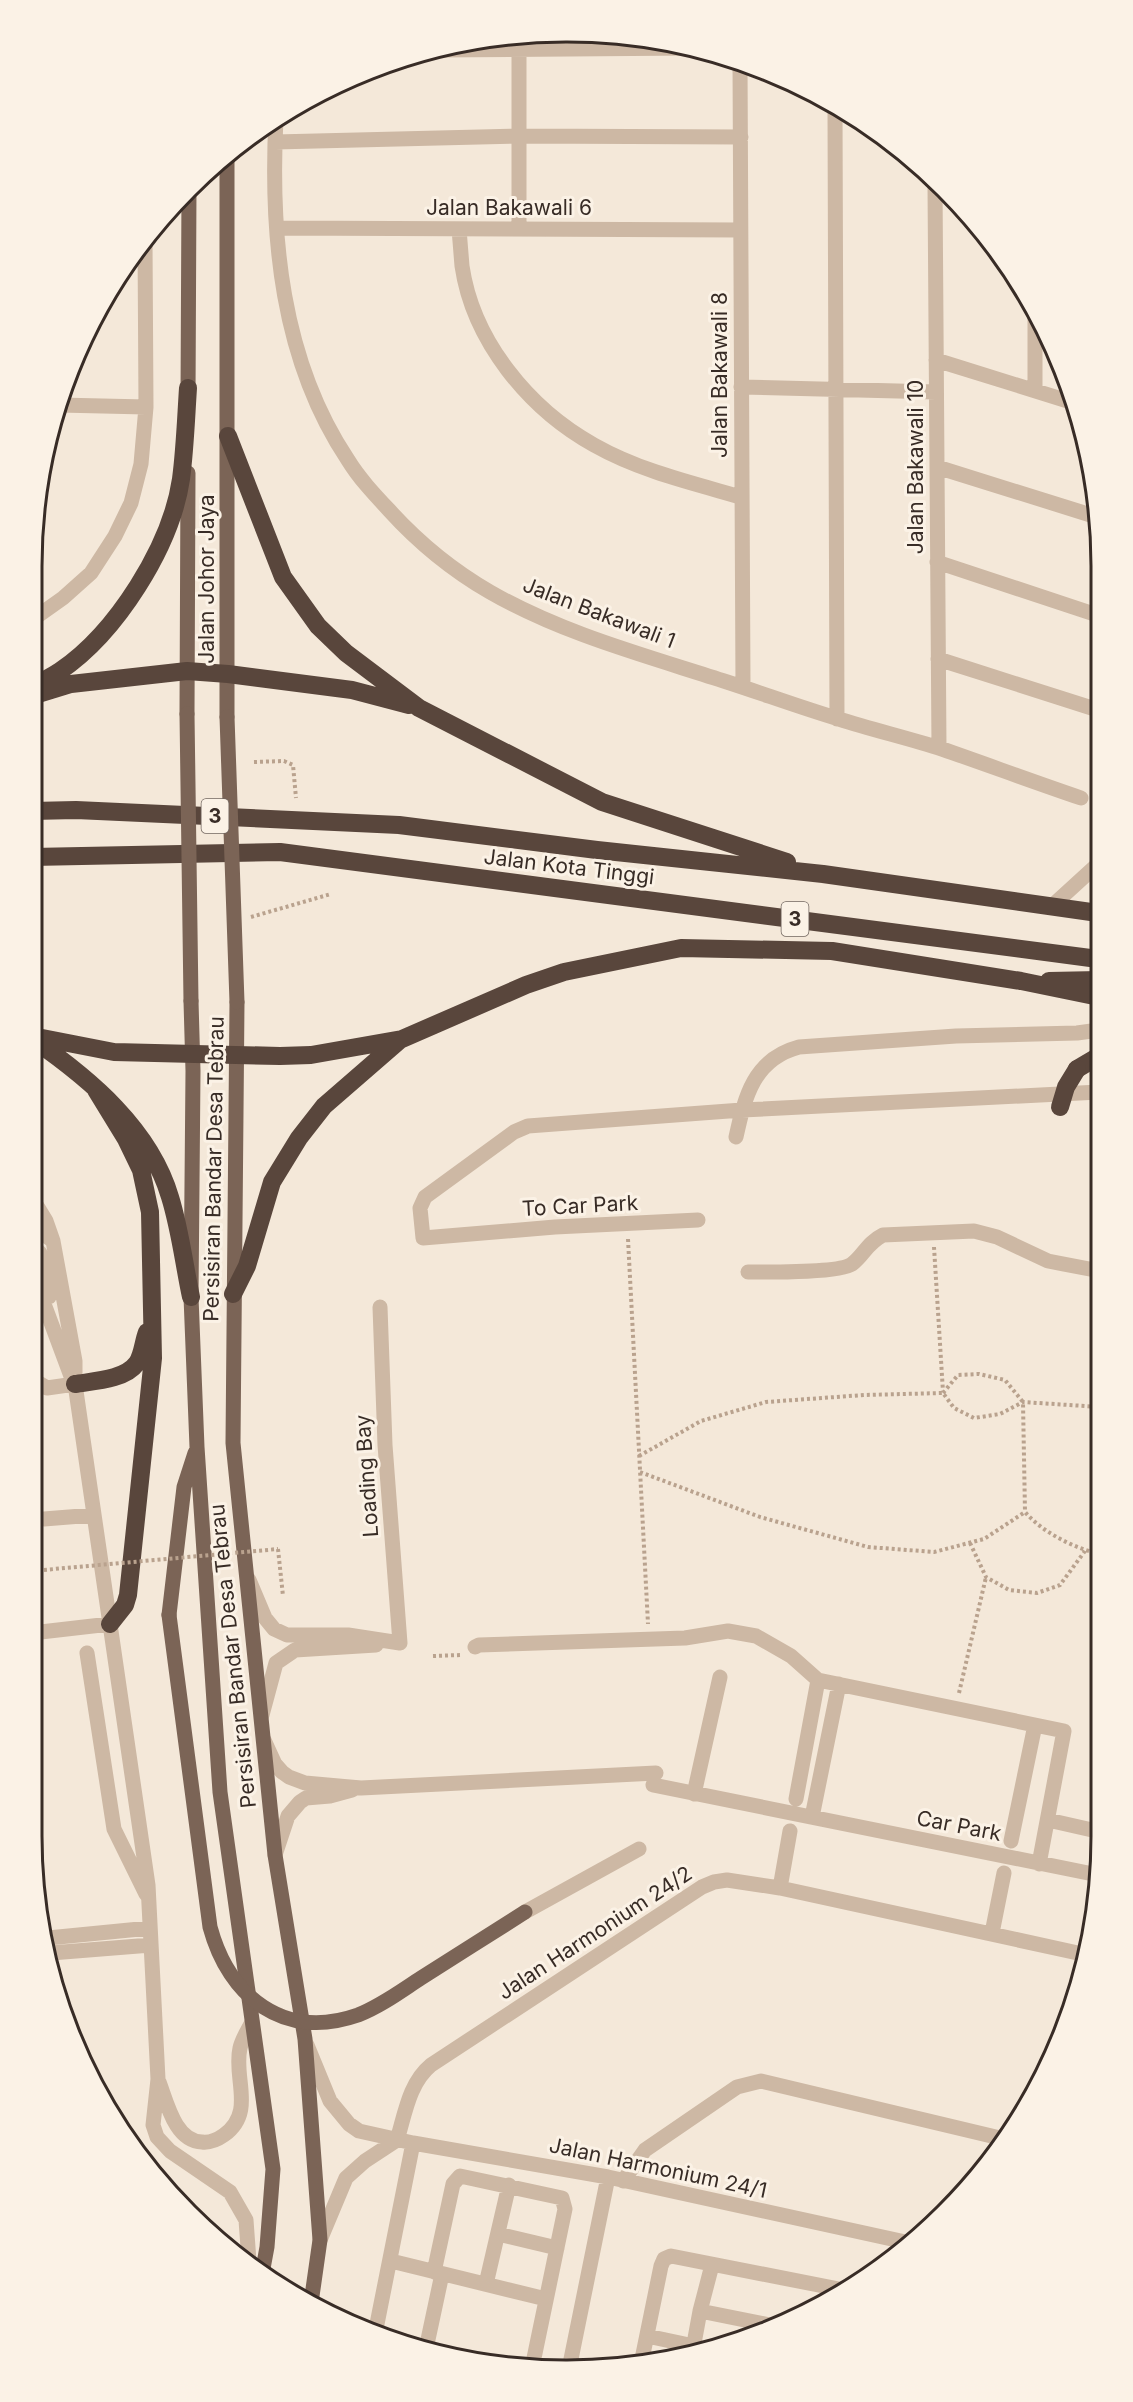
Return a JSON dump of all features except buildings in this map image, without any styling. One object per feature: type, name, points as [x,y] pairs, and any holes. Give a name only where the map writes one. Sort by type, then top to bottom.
[{"type":"highway","points":[[42,681],[59,672],[94,642],[123,611],[152,559],[171,519],[181,480],[188,388]]},
{"type":"highway","points":[[228,436],[283,577],[297,599],[318,626],[346,652],[419,708],[602,802],[823,873]]},
{"type":"highway","points":[[42,693],[71,684],[187,671],[352,690],[419,708]]},
{"type":"highway","name":"Jalan Kota Tinggi","points":[[42,811],[76,810],[399,825],[597,850],[823,873],[1091,912]]},
{"type":"highway","name":"Jalan Kota Tinggi","points":[[42,857],[280,852],[1091,958]]},
{"type":"highway","points":[[42,1039],[114,1052],[279,1056],[311,1054],[402,1039],[526,985],[564,972],[681,948],[832,951],[1021,981],[1091,995]]},
{"type":"highway","points":[[1021,981],[1091,980]]},
{"type":"highway","points":[[233,1294],[247,1266],[272,1182],[299,1138],[324,1106],[402,1039]]},
{"type":"highway","points":[[42,1044],[61,1058],[136,1130],[158,1168],[170,1197],[191,1297]]},
{"type":"highway","points":[[1060,1107],[1066,1087],[1077,1069],[1091,1061]]},
{"type":"highway","points":[[96,1090],[126,1139],[141,1170],[150,1212],[153,1314],[153,1358],[128,1595],[125,1605],[110,1624]]},
{"type":"highway","points":[[75,1384],[115,1376],[132,1369],[138,1362],[153,1314]]},
{"type":"main road","name":"Jalan Johor Jaya","points":[[227,167],[227,717],[237,1002]]},
{"type":"main road","name":"Jalan Johor Jaya","points":[[189,203],[187,714],[191,1001]]},
{"type":"main road","name":"Persisiran Bandar Desa Tebrau","points":[[191,1001],[193,1053],[191,1297],[197,1447],[220,1792],[273,2169],[264,2264]]},
{"type":"main road","name":"Persisiran Bandar Desa Tebrau","points":[[237,1002],[233,1443],[275,1855],[305,2039],[321,2240],[312,2294]]},
{"type":"main road","points":[[197,1447],[184,1487],[170,1615],[210,1928],[228,1973],[248,1996],[274,2013],[294,2020],[345,2019],[385,2001],[525,1912]]},
{"type":"street","points":[[529,43],[637,46]]},
{"type":"street","points":[[519,44],[519,229]]},
{"type":"street","name":"Jalan Bakawali 8","points":[[740,72],[743,687]]},
{"type":"street","points":[[835,116],[837,719]]},
{"type":"street","name":"Jalan Bakawali 1","points":[[276,130],[277,228],[282,286],[290,322],[314,397],[348,460],[395,517],[424,545],[489,592],[531,613],[588,636],[837,719],[939,748],[1081,798]]},
{"type":"street","points":[[275,142],[519,136],[741,137]]},
{"type":"street","name":"Jalan Bakawali 10","points":[[935,194],[939,748]]},
{"type":"street","name":"Jalan Bakawali 6","points":[[277,228],[740,230]]},
{"type":"street","points":[[459,229],[463,267],[480,323],[507,368],[543,409],[568,429],[596,446],[625,459],[667,476],[741,496]]},
{"type":"street","points":[[42,613],[91,573],[115,536],[131,502],[141,464],[146,407],[145,254]]},
{"type":"street","points":[[1035,331],[1035,389]]},
{"type":"street","points":[[936,360],[1063,399]]},
{"type":"street","points":[[741,387],[936,392]]},
{"type":"street","points":[[68,405],[146,407]]},
{"type":"street","points":[[937,467],[1088,514]]},
{"type":"street","points":[[938,562],[1091,613]]},
{"type":"street","points":[[938,659],[1091,708]]},
{"type":"street","points":[[1052,906],[1091,870]]},
{"type":"street","points":[[736,1137],[742,1110],[754,1080],[770,1060],[788,1050],[799,1047],[956,1036],[1091,1031]]},
{"type":"street","points":[[742,1110],[1091,1092]]},
{"type":"street","name":"To Car Park","points":[[698,1220],[555,1227],[423,1238],[420,1208],[425,1197],[514,1132],[528,1126],[742,1110]]},
{"type":"street","points":[[42,1220],[53,1241],[75,1361],[75,1384],[149,1900],[158,2079],[153,2125],[163,2145],[230,2192],[246,2220],[248,2253]]},
{"type":"street","points":[[748,1272],[833,1269],[851,1266],[872,1241],[883,1235],[974,1230],[997,1237],[1048,1261],[1091,1269]]},
{"type":"street","points":[[42,1233],[53,1241]]},
{"type":"street","points":[[42,1263],[61,1353]]},
{"type":"street","points":[[42,1297],[61,1353],[75,1384]]},
{"type":"street","name":"Loading Bay","points":[[380,1307],[385,1446],[400,1642]]},
{"type":"street","points":[[42,1385],[47,1388],[75,1384]]},
{"type":"street","points":[[44,1519],[94,1515]]},
{"type":"street","points":[[245,1570],[264,1618],[274,1629],[287,1635],[348,1635],[400,1642]]},
{"type":"street","points":[[42,1632],[110,1624]]},
{"type":"street","points":[[468,1646],[685,1638],[728,1631],[756,1636],[791,1656],[818,1680],[1064,1731],[1039,1864]]},
{"type":"street","points":[[360,1788],[305,1784],[288,1777],[275,1764],[261,1728],[276,1663],[295,1650],[400,1642]]},
{"type":"street","points":[[87,1653],[114,1829],[149,1900]]},
{"type":"street","points":[[694,1794],[720,1677]]},
{"type":"street","points":[[796,1799],[818,1680]]},
{"type":"street","points":[[812,1817],[839,1684]]},
{"type":"street","points":[[1011,1841],[1035,1725]]},
{"type":"street","name":"Car Park","points":[[360,1788],[655,1779],[694,1794],[1090,1873]]},
{"type":"street","points":[[275,1855],[288,1816],[300,1802],[306,1798],[330,1796],[360,1788]]},
{"type":"street","points":[[1048,1820],[1091,1830]]},
{"type":"street","points":[[780,1888],[790,1831]]},
{"type":"street","points":[[525,1912],[639,1849]]},
{"type":"street","points":[[992,1934],[1004,1873]]},
{"type":"street","name":"Jalan Harmonium 24/2","points":[[397,2140],[416,2080],[425,2070],[708,1884],[727,1880],[780,1888],[1077,1953]]},
{"type":"street","points":[[52,1938],[150,1928]]},
{"type":"street","points":[[56,1953],[151,1945]]},
{"type":"street","points":[[158,2079],[174,2120],[184,2134],[194,2142],[216,2140],[228,2132],[242,2109],[240,2048],[252,2022]]},
{"type":"street","name":"Jalan Harmonium 24/1","points":[[305,2039],[330,2101],[349,2124],[359,2131],[397,2140],[615,2179],[899,2241]]},
{"type":"street","points":[[571,2360],[615,2179],[645,2150],[736,2086],[761,2081],[996,2137]]},
{"type":"street","points":[[321,2240],[346,2178],[365,2161],[397,2140]]},
{"type":"street","points":[[377,2324],[413,2143]]},
{"type":"street","points":[[427,2341],[455,2179],[466,2175],[562,2198],[565,2209],[534,2359]]},
{"type":"street","points":[[486,2284],[509,2185]]},
{"type":"street","points":[[498,2234],[557,2248]]},
{"type":"street","points":[[643,2355],[661,2266],[664,2259],[671,2256],[833,2288]]},
{"type":"street","points":[[391,2261],[546,2299]]},
{"type":"street","points":[[695,2344],[712,2265]]},
{"type":"street","points":[[700,2312],[759,2323]]},
{"type":"street","points":[[647,2336],[688,2345]]},
{"type":"path","points":[[254,762],[284,761],[293,765],[296,798]]},
{"type":"path","points":[[250,917],[331,894]]},
{"type":"path","points":[[627,1224],[649,1639]]},
{"type":"path","points":[[933,1233],[943,1393],[954,1408],[974,1418],[1000,1414],[1023,1402],[1091,1406]]},
{"type":"path","points":[[639,1456],[701,1421],[766,1402],[864,1395],[943,1393],[958,1375],[979,1374],[1005,1380],[1023,1402],[1025,1512],[1034,1522],[1085,1551],[1091,1552]]},
{"type":"path","points":[[640,1472],[760,1517],[868,1547],[934,1552],[984,1539],[1025,1512]]},
{"type":"path","points":[[970,1543],[986,1577],[1009,1590],[1037,1593],[1060,1585],[1085,1551]]},
{"type":"path","points":[[42,1570],[278,1549],[283,1596]]},
{"type":"path","points":[[958,1695],[986,1577]]},
{"type":"path","points":[[433,1656],[462,1655],[468,1646]]}]
